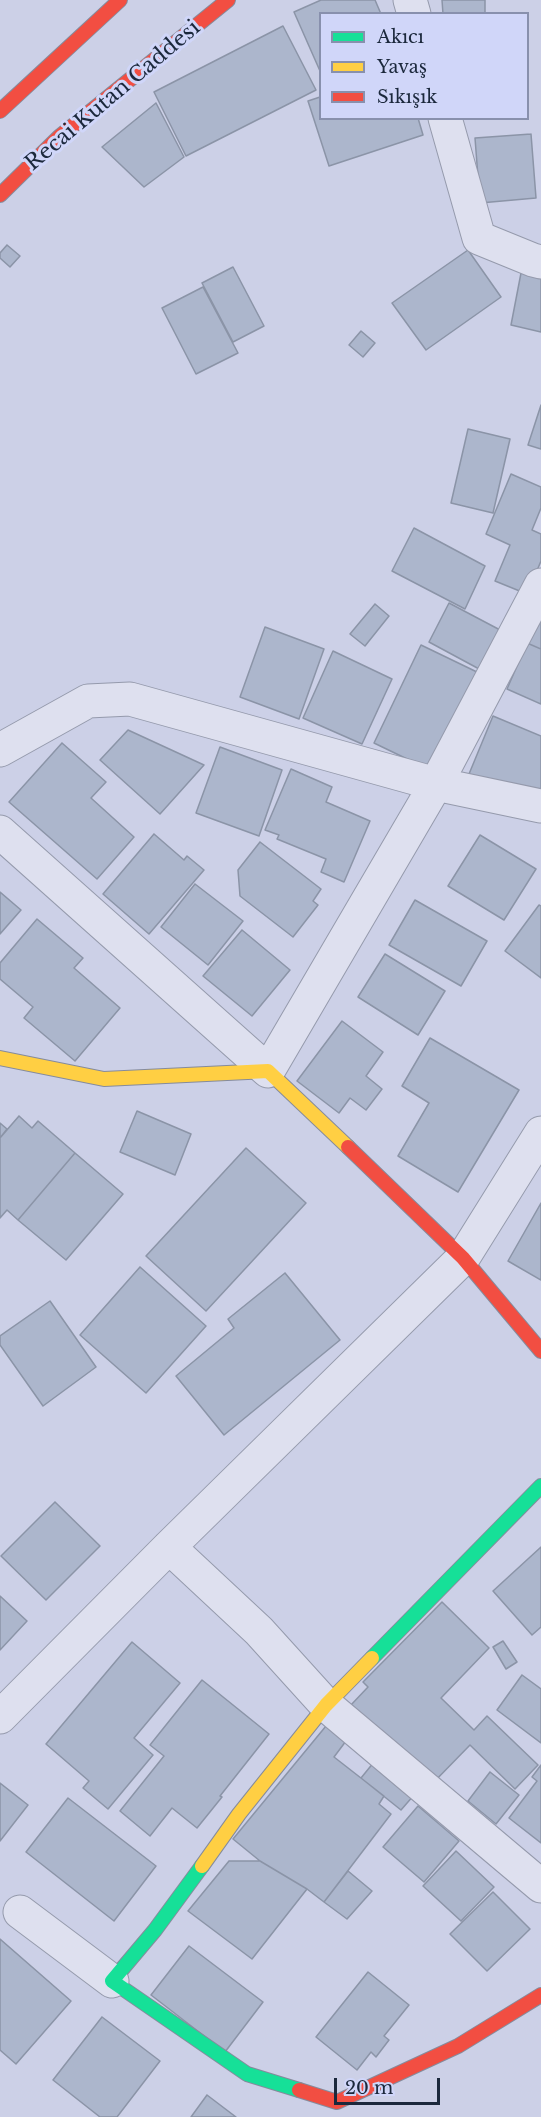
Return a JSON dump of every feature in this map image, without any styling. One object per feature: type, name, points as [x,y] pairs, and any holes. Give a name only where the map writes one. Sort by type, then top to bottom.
[{"type":"street","points":[[0,111],[120,0]]},
{"type":"street","name":"Recai Kutan Caddesi","points":[[0,195],[59,136],[228,0]]},
{"type":"street","points":[[446,120],[479,238],[541,262]]},
{"type":"street","points":[[268,1071],[436,784],[541,585]]},
{"type":"street","points":[[0,750],[88,700],[130,699],[436,784],[541,806]]},
{"type":"street","points":[[0,832],[268,1071],[463,1258],[541,1351]]},
{"type":"street","points":[[0,1058],[104,1079],[268,1071]]},
{"type":"street","points":[[0,1717],[463,1258],[541,1133]]},
{"type":"street","points":[[112,1981],[155,1930],[239,1814],[326,1705],[541,1486]]},
{"type":"street","points":[[169,1547],[259,1631],[326,1705],[541,1886]]},
{"type":"street","points":[[20,1912],[112,1981],[247,2074],[337,2102],[458,2046],[541,1995]]},
{"type":"building","points":[[321,0],[375,0],[380,12],[319,12],[319,69],[294,12]]},
{"type":"building","points":[[442,0],[485,0],[485,12],[443,12]]},
{"type":"building","points":[[283,26],[316,90],[186,156],[154,92]]},
{"type":"building","points":[[319,97],[319,120],[419,120],[423,135],[329,166],[308,101]]},
{"type":"building","points":[[156,103],[184,157],[144,187],[102,147]]},
{"type":"building","points":[[531,134],[536,198],[480,203],[475,138]]},
{"type":"building","points":[[7,245],[20,256],[10,267],[0,258],[0,253]]},
{"type":"building","points":[[468,250],[501,297],[426,350],[392,303]]},
{"type":"building","points":[[233,267],[264,326],[233,342],[202,283]]},
{"type":"building","points":[[521,273],[541,277],[541,332],[511,325]]},
{"type":"building","points":[[203,287],[238,353],[196,374],[162,308]]},
{"type":"building","points":[[361,331],[375,343],[363,357],[349,345]]},
{"type":"building","points":[[541,405],[541,449],[528,445]]},
{"type":"building","points":[[468,429],[510,439],[493,513],[451,503]]},
{"type":"building","points":[[511,474],[541,487],[541,508],[532,530],[541,534],[541,561],[527,594],[495,581],[510,545],[486,534]]},
{"type":"building","points":[[414,528],[485,566],[465,609],[392,571]]},
{"type":"building","points":[[449,603],[502,631],[481,670],[429,642]]},
{"type":"building","points":[[375,604],[389,616],[365,646],[350,634]]},
{"type":"building","points":[[541,614],[541,649],[527,643]]},
{"type":"building","points":[[265,627],[324,649],[299,719],[240,697]]},
{"type":"building","points":[[527,643],[541,649],[541,704],[507,689]]},
{"type":"building","points":[[421,645],[479,673],[432,771],[374,743]]},
{"type":"building","points":[[333,651],[392,679],[362,744],[303,718]]},
{"type":"building","points":[[493,716],[541,736],[541,801],[469,774]]},
{"type":"building","points":[[128,730],[204,765],[160,814],[100,760]]},
{"type":"building","points":[[62,743],[106,782],[91,798],[134,837],[97,879],[9,802]]},
{"type":"building","points":[[220,747],[282,770],[259,836],[196,813]]},
{"type":"building","points":[[291,769],[332,787],[326,802],[370,821],[344,882],[321,872],[326,859],[277,839],[279,835],[265,830]]},
{"type":"building","points":[[154,834],[184,860],[187,856],[204,870],[149,934],[103,894]]},
{"type":"building","points":[[480,835],[536,869],[504,920],[448,886]]},
{"type":"building","points":[[260,842],[321,889],[313,901],[318,905],[293,937],[240,896],[238,870]]},
{"type":"building","points":[[195,884],[243,921],[208,965],[161,927]]},
{"type":"building","points":[[0,892],[21,910],[0,934]]},
{"type":"building","points":[[415,900],[487,941],[461,986],[389,945]]},
{"type":"building","points":[[539,905],[541,906],[541,978],[505,951]]},
{"type":"building","points":[[37,919],[83,958],[74,968],[120,1008],[75,1061],[24,1018],[33,1007],[0,979],[0,963]]},
{"type":"building","points":[[242,930],[290,970],[252,1016],[203,976]]},
{"type":"building","points":[[385,954],[445,991],[418,1035],[358,997]]},
{"type":"building","points":[[342,1021],[383,1052],[366,1076],[382,1089],[366,1110],[350,1098],[339,1113],[297,1081]]},
{"type":"building","points":[[430,1038],[519,1090],[458,1192],[398,1156],[429,1103],[402,1086]]},
{"type":"building","points":[[137,1111],[191,1134],[175,1175],[120,1152]]},
{"type":"building","points":[[19,1116],[32,1128],[38,1121],[75,1153],[18,1220],[7,1210],[0,1218],[0,1138]]},
{"type":"building","points":[[0,1123],[7,1129],[0,1138]]},
{"type":"building","points":[[246,1148],[306,1203],[206,1311],[146,1256]]},
{"type":"building","points":[[75,1153],[123,1194],[66,1260],[18,1220]]},
{"type":"building","points":[[541,1203],[541,1280],[508,1261]]},
{"type":"building","points":[[140,1267],[206,1326],[146,1393],[80,1335]]},
{"type":"building","points":[[285,1273],[340,1340],[224,1435],[176,1376],[234,1328],[228,1319]]},
{"type":"building","points":[[50,1301],[96,1367],[43,1406],[0,1345],[0,1336]]},
{"type":"building","points":[[55,1502],[100,1546],[46,1600],[1,1556]]},
{"type":"building","points":[[541,1547],[541,1627],[532,1635],[493,1591]]},
{"type":"building","points":[[0,1596],[27,1621],[0,1650]]},
{"type":"building","points":[[442,1602],[489,1648],[441,1698],[474,1730],[487,1716],[538,1765],[515,1789],[470,1745],[431,1785],[350,1706],[368,1687],[363,1682]]},
{"type":"building","points":[[503,1641],[517,1662],[506,1669],[493,1647]]},
{"type":"building","points":[[132,1642],[180,1683],[134,1738],[153,1755],[108,1809],[83,1788],[89,1781],[46,1744]]},
{"type":"building","points":[[522,1675],[541,1689],[541,1743],[497,1710]]},
{"type":"building","points":[[202,1680],[269,1734],[197,1828],[172,1808],[150,1836],[120,1811],[164,1756],[150,1745]]},
{"type":"building","points":[[326,1726],[346,1741],[334,1757],[384,1796],[379,1804],[391,1814],[324,1902],[260,1861],[233,1839]]},
{"type":"building","points":[[374,1762],[414,1795],[401,1810],[361,1778]]},
{"type":"building","points":[[541,1765],[541,1843],[509,1818],[537,1781],[532,1777]]},
{"type":"building","points":[[490,1772],[519,1795],[496,1824],[468,1801]]},
{"type":"building","points":[[0,1783],[28,1805],[0,1841]]},
{"type":"building","points":[[68,1798],[156,1866],[114,1921],[26,1852]]},
{"type":"building","points":[[418,1806],[459,1841],[424,1882],[383,1847]]},
{"type":"building","points":[[456,1851],[494,1887],[461,1921],[423,1886]]},
{"type":"building","points":[[229,1861],[260,1861],[307,1889],[252,1959],[188,1911]]},
{"type":"building","points":[[348,1871],[372,1891],[347,1919],[324,1902]]},
{"type":"building","points":[[493,1892],[530,1929],[487,1971],[450,1934]]},
{"type":"building","points":[[0,1939],[71,2001],[16,2064],[0,2050]]},
{"type":"building","points":[[189,1946],[263,2002],[225,2052],[151,1995]]},
{"type":"building","points":[[368,1972],[409,2005],[384,2036],[389,2040],[376,2057],[371,2052],[357,2070],[316,2037]]},
{"type":"building","points":[[102,2017],[160,2061],[117,2117],[100,2117],[53,2080]]},
{"type":"building","points":[[207,2095],[236,2117],[191,2117]]},
{"type":"traffic: fast","points":[[372,1658],[541,1486]]},
{"type":"traffic: fast","points":[[202,1866],[155,1930],[112,1981],[247,2074],[299,2090]]},
{"type":"traffic: slow","points":[[0,1058],[104,1079],[268,1071],[348,1147]]},
{"type":"traffic: slow","points":[[202,1866],[239,1814],[326,1705],[372,1658]]},
{"type":"traffic: jam","points":[[0,111],[120,0]]},
{"type":"traffic: jam","points":[[0,195],[59,137],[228,0]]},
{"type":"traffic: jam","points":[[348,1147],[463,1258],[541,1351]]},
{"type":"traffic: jam","points":[[299,2090],[337,2102],[458,2046],[541,1995]]}]
